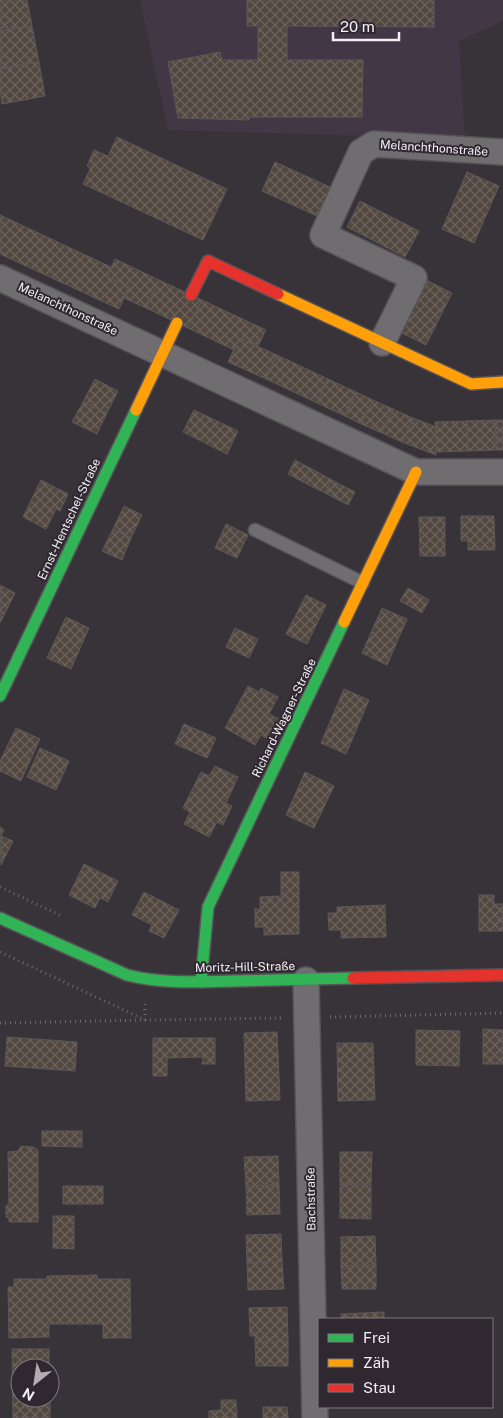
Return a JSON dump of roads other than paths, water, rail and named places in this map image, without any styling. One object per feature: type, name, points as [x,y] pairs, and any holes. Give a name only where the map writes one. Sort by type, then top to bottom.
[{"type":"street","name":"Melanchthonstraße","points":[[382,343],[414,278],[323,235],[361,152],[374,144],[503,152]]},
{"type":"street","points":[[191,295],[208,261],[471,384],[503,382]]},
{"type":"street","name":"Melanchthonstraße","points":[[0,278],[416,472],[503,472]]},
{"type":"street","points":[[162,354],[177,323]]},
{"type":"street","name":"Ernst-Hentschel-Straße","points":[[0,696],[162,354]]},
{"type":"street","name":"Richard-Wagner-Straße","points":[[201,982],[208,907],[416,472]]},
{"type":"street","name":"Moritz-Hill-Straße","points":[[0,918],[105,966],[146,980],[201,982],[503,976]]},
{"type":"street","name":"Bachstraße","points":[[306,980],[315,1418]]},
{"type":"lane","points":[[255,530],[363,583]]}]
